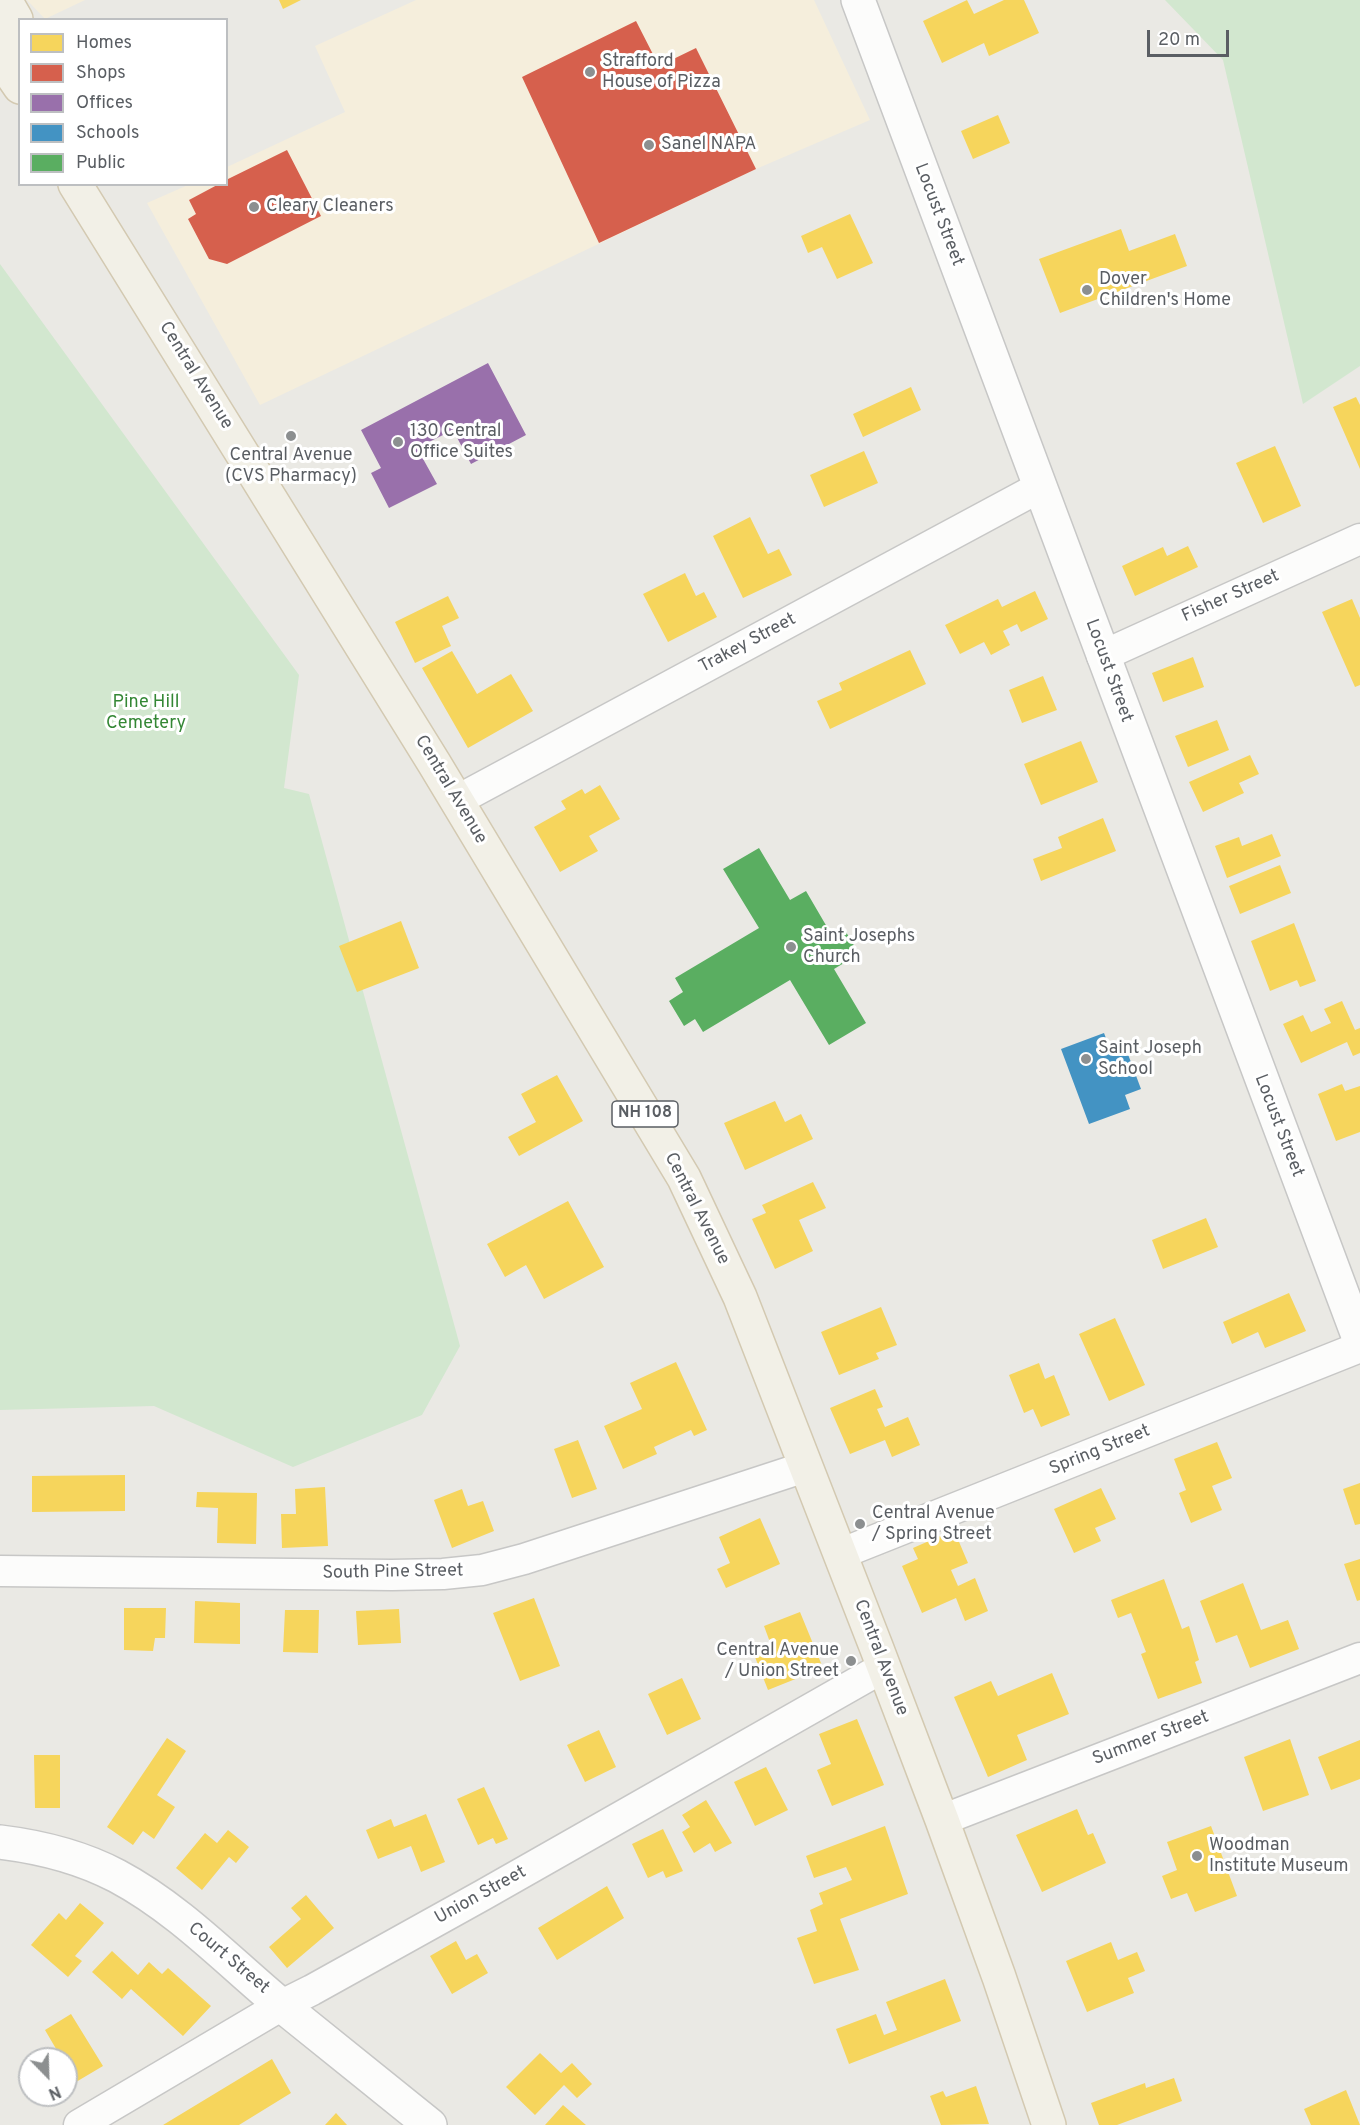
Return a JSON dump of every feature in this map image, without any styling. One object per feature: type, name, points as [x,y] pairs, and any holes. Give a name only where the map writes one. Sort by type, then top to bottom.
[{"type":"main road","points":[[5,0],[16,19],[10,74]]},
{"type":"main road","name":"Central Avenue","points":[[76,186],[264,487],[684,1178],[740,1297],[884,1667],[999,1977],[1049,2125]]},
{"type":"street","name":"Locust Street","points":[[858,0],[1360,1341]]},
{"type":"street","name":"Trakey Street","points":[[456,801],[1040,487]]},
{"type":"street","name":"Fisher Street","points":[[1102,656],[1360,539]]},
{"type":"street","name":"Spring Street","points":[[840,1554],[1360,1347]]},
{"type":"street","name":"South Pine Street","points":[[0,1571],[392,1575],[443,1574],[482,1570],[589,1539],[805,1467]]},
{"type":"street","name":"Summer Street","points":[[942,1820],[1360,1658]]},
{"type":"street","name":"Union Street","points":[[79,2125],[282,2005],[483,1895],[884,1667]]},
{"type":"street","name":"Court Street","points":[[0,1842],[36,1847],[86,1862],[117,1876],[150,1897],[194,1929],[282,2005],[430,2125]]},
{"type":"shaded area","points":[[27,0],[85,0],[47,18],[44,18]]},
{"type":"shaded area","points":[[416,0],[814,0],[870,120],[756,169],[260,405],[147,203],[186,186],[228,186],[228,167],[345,112],[315,46]]},
{"type":"green space","points":[[1165,0],[1360,0],[1360,366],[1303,404],[1223,60]]},
{"type":"green space","name":"Pine Hill Cemetery","points":[[0,264],[299,675],[284,788],[309,794],[460,1346],[422,1415],[293,1467],[154,1406],[0,1410]]},
{"type":"building: Homes","points":[[279,0],[301,0],[283,9]]},
{"type":"building: Homes","points":[[967,0],[974,14],[1004,0],[1024,0],[1039,33],[989,56],[984,43],[942,63],[923,21]]},
{"type":"building: Homes","points":[[998,115],[1010,143],[973,159],[961,131]]},
{"type":"building: Homes","points":[[850,214],[873,263],[837,279],[822,247],[808,253],[801,236]]},
{"type":"building: Homes","name":"Dover Children's Home","points":[[1121,229],[1129,251],[1175,234],[1187,266],[1060,313],[1039,259]]},
{"type":"building: Homes","points":[[911,387],[921,410],[863,437],[853,414]]},
{"type":"building: Homes","points":[[1356,397],[1360,405],[1360,469],[1333,407]]},
{"type":"building: Homes","points":[[1275,446],[1301,506],[1263,523],[1236,463]]},
{"type":"building: Homes","points":[[864,451],[878,483],[824,507],[810,475]]},
{"type":"building: Homes","points":[[750,517],[768,554],[779,549],[792,575],[743,598],[713,536]]},
{"type":"building: Homes","points":[[1188,546],[1198,567],[1135,596],[1122,566],[1163,547],[1167,556]]},
{"type":"building: Homes","points":[[685,573],[696,596],[704,592],[717,617],[668,642],[643,594]]},
{"type":"building: Homes","points":[[1035,591],[1048,619],[1021,632],[1017,624],[1003,631],[1010,645],[991,655],[984,642],[960,654],[945,625],[998,599],[1002,607]]},
{"type":"building: Homes","points":[[448,596],[459,618],[442,626],[451,646],[415,663],[395,622]]},
{"type":"building: Homes","points":[[1352,599],[1360,618],[1360,685],[1355,687],[1322,612]]},
{"type":"building: Homes","points":[[910,650],[926,684],[830,729],[817,701],[842,690],[839,683]]},
{"type":"building: Homes","points":[[452,651],[477,694],[511,674],[533,711],[468,748],[422,668]]},
{"type":"building: Homes","points":[[1193,657],[1204,687],[1163,702],[1152,673]]},
{"type":"building: Homes","points":[[1043,676],[1057,710],[1022,723],[1009,690]]},
{"type":"building: Homes","points":[[1217,720],[1229,750],[1188,767],[1175,736]]},
{"type":"building: Homes","points":[[1081,741],[1098,782],[1041,805],[1024,764]]},
{"type":"building: Homes","points":[[1250,755],[1259,774],[1239,783],[1244,793],[1203,812],[1189,782]]},
{"type":"building: Homes","points":[[600,785],[620,819],[589,836],[598,851],[560,872],[534,827],[566,809],[561,801],[582,789],[585,794]]},
{"type":"building: Homes","points":[[1103,818],[1116,851],[1041,881],[1033,859],[1062,848],[1058,837]]},
{"type":"building: Homes","points":[[1272,834],[1281,856],[1227,878],[1215,846],[1239,837],[1242,846]]},
{"type":"building: Homes","points":[[1280,865],[1291,893],[1240,914],[1229,886]]},
{"type":"building: Homes","points":[[401,921],[419,968],[357,992],[339,946]]},
{"type":"building: Homes","points":[[1294,923],[1316,981],[1300,987],[1297,980],[1270,991],[1251,941]]},
{"type":"building: Homes","points":[[1342,1001],[1355,1030],[1360,1028],[1360,1053],[1353,1056],[1347,1042],[1301,1063],[1283,1024],[1303,1015],[1311,1032],[1331,1023],[1324,1009]]},
{"type":"building: Homes","points":[[557,1075],[583,1121],[519,1156],[508,1137],[536,1122],[521,1094]]},
{"type":"building: Homes","points":[[1342,1084],[1345,1091],[1360,1086],[1360,1132],[1336,1141],[1318,1094]]},
{"type":"building: Homes","points":[[775,1101],[785,1122],[801,1114],[813,1139],[745,1170],[724,1123]]},
{"type":"building: Homes","points":[[813,1182],[826,1208],[799,1220],[813,1251],[775,1269],[752,1219],[766,1213],[762,1205]]},
{"type":"building: Homes","points":[[568,1201],[604,1267],[544,1299],[526,1265],[505,1277],[487,1244]]},
{"type":"building: Homes","points":[[1206,1218],[1218,1247],[1163,1269],[1152,1240]]},
{"type":"building: Homes","points":[[1289,1293],[1306,1331],[1265,1348],[1258,1332],[1232,1344],[1223,1322]]},
{"type":"building: Homes","points":[[881,1307],[897,1345],[876,1353],[879,1359],[839,1375],[821,1332]]},
{"type":"building: Homes","points":[[1115,1318],[1145,1385],[1109,1401],[1079,1334]]},
{"type":"building: Homes","points":[[676,1362],[707,1430],[694,1436],[691,1430],[654,1447],[657,1454],[623,1469],[604,1426],[642,1409],[630,1383]]},
{"type":"building: Homes","points":[[1039,1363],[1045,1379],[1054,1375],[1070,1415],[1041,1427],[1033,1409],[1024,1413],[1009,1375]]},
{"type":"building: Homes","points":[[875,1389],[883,1407],[877,1409],[885,1427],[908,1417],[920,1445],[892,1457],[885,1440],[850,1454],[830,1408]]},
{"type":"building: Homes","points":[[578,1440],[597,1489],[572,1498],[554,1449]]},
{"type":"building: Homes","points":[[1217,1442],[1232,1478],[1212,1486],[1222,1510],[1191,1523],[1179,1493],[1186,1490],[1174,1459]]},
{"type":"building: Homes","points":[[125,1475],[125,1511],[32,1512],[32,1476]]},
{"type":"building: Homes","points":[[1360,1483],[1360,1524],[1355,1525],[1343,1489]]},
{"type":"building: Homes","points":[[325,1487],[328,1546],[282,1548],[281,1514],[296,1514],[295,1489]]},
{"type":"building: Homes","points":[[1101,1488],[1116,1519],[1095,1528],[1101,1541],[1074,1553],[1054,1509]]},
{"type":"building: Homes","points":[[462,1489],[468,1506],[483,1501],[494,1531],[452,1548],[434,1500]]},
{"type":"building: Homes","points":[[197,1492],[257,1493],[256,1544],[217,1543],[218,1508],[196,1507]]},
{"type":"building: Homes","points":[[760,1518],[780,1564],[726,1588],[717,1569],[730,1563],[719,1537]]},
{"type":"building: Homes","points":[[954,1530],[968,1563],[951,1570],[958,1586],[975,1578],[988,1611],[965,1621],[956,1598],[922,1613],[902,1566],[918,1559],[913,1548]]},
{"type":"building: Homes","points":[[1360,1559],[1360,1600],[1357,1601],[1344,1564]]},
{"type":"building: Homes","points":[[1164,1579],[1182,1629],[1189,1626],[1199,1660],[1195,1662],[1202,1683],[1158,1699],[1141,1654],[1146,1652],[1131,1613],[1118,1618],[1111,1600]]},
{"type":"building: Homes","points":[[1243,1583],[1261,1630],[1288,1620],[1299,1649],[1250,1668],[1237,1635],[1216,1643],[1200,1601]]},
{"type":"building: Homes","points":[[534,1598],[560,1666],[520,1681],[493,1613]]},
{"type":"building: Homes","points":[[195,1601],[240,1603],[240,1644],[194,1643]]},
{"type":"building: Homes","points":[[124,1608],[166,1608],[165,1638],[155,1638],[153,1651],[124,1650]]},
{"type":"building: Homes","points":[[399,1609],[401,1643],[358,1645],[356,1611]]},
{"type":"building: Homes","points":[[285,1610],[319,1610],[318,1653],[283,1652]]},
{"type":"building: Homes","points":[[800,1612],[823,1668],[768,1690],[753,1652],[771,1645],[764,1626]]},
{"type":"building: Homes","points":[[1052,1673],[1069,1714],[1017,1735],[1027,1760],[988,1777],[954,1697],[991,1681],[998,1696]]},
{"type":"building: Homes","points":[[682,1678],[701,1719],[667,1735],[648,1694]]},
{"type":"building: Homes","points":[[857,1719],[884,1785],[832,1806],[817,1770],[831,1764],[819,1734]]},
{"type":"building: Homes","points":[[599,1730],[616,1767],[585,1782],[567,1745]]},
{"type":"building: Homes","points":[[167,1738],[186,1751],[157,1795],[175,1807],[154,1839],[143,1831],[133,1845],[107,1827]]},
{"type":"building: Homes","points":[[1290,1739],[1309,1795],[1263,1811],[1244,1757]]},
{"type":"building: Homes","points":[[1360,1740],[1360,1779],[1331,1790],[1318,1757]]},
{"type":"building: Homes","points":[[34,1755],[60,1755],[60,1808],[35,1808]]},
{"type":"building: Homes","points":[[766,1767],[788,1810],[755,1826],[734,1782]]},
{"type":"building: Homes","points":[[484,1787],[508,1839],[496,1844],[493,1838],[478,1845],[457,1799]]},
{"type":"building: Homes","points":[[706,1800],[732,1843],[715,1852],[710,1843],[694,1853],[682,1832],[690,1827],[682,1815]]},
{"type":"building: Homes","points":[[1077,1809],[1088,1835],[1093,1833],[1106,1863],[1042,1892],[1016,1835]]},
{"type":"building: Homes","points":[[426,1814],[445,1862],[421,1872],[411,1846],[378,1859],[366,1830],[391,1819],[394,1827]]},
{"type":"building: Homes","points":[[885,1826],[908,1894],[840,1919],[859,1970],[814,1984],[797,1938],[817,1931],[810,1910],[823,1904],[819,1893],[852,1880],[846,1867],[814,1878],[806,1856]]},
{"type":"building: Homes","name":"Woodman Institute Museum","points":[[1211,1826],[1237,1896],[1195,1912],[1187,1893],[1171,1899],[1162,1876],[1177,1870],[1167,1842]]},
{"type":"building: Homes","points":[[663,1829],[683,1871],[666,1878],[663,1871],[648,1878],[632,1844]]},
{"type":"building: Homes","points":[[228,1830],[249,1847],[236,1863],[229,1857],[202,1890],[176,1868],[205,1833],[217,1843]]},
{"type":"building: Homes","points":[[607,1886],[624,1918],[557,1960],[538,1928]]},
{"type":"building: Homes","points":[[306,1895],[334,1928],[287,1968],[269,1947],[301,1919],[291,1908]]},
{"type":"building: Homes","points":[[80,1903],[104,1923],[75,1956],[82,1961],[68,1977],[31,1945],[59,1913],[66,1920]]},
{"type":"building: Homes","points":[[456,1941],[466,1960],[477,1954],[488,1973],[452,1994],[430,1956]]},
{"type":"building: Homes","points":[[1111,1942],[1118,1960],[1137,1952],[1145,1971],[1128,1978],[1134,1993],[1087,2012],[1066,1961]]},
{"type":"building: Homes","points":[[112,1951],[138,1975],[149,1962],[162,1974],[168,1968],[211,2006],[183,2036],[131,1989],[122,1999],[92,1972]]},
{"type":"building: Homes","points":[[945,1979],[961,2021],[849,2064],[836,2029],[876,2014],[884,2035],[897,2030],[886,2002]]},
{"type":"building: Homes","points":[[71,2014],[103,2066],[78,2081],[78,2047],[55,2047],[45,2030]]},
{"type":"building: Homes","points":[[540,2053],[561,2073],[572,2063],[592,2084],[577,2098],[564,2085],[535,2115],[506,2087]]},
{"type":"building: Homes","points":[[272,2059],[291,2093],[239,2125],[163,2125]]},
{"type":"building: Homes","points":[[1174,2078],[1182,2101],[1117,2125],[1099,2125],[1091,2103],[1145,2083],[1146,2088]]},
{"type":"building: Homes","points":[[976,2086],[989,2124],[941,2125],[930,2096],[943,2091],[946,2097]]},
{"type":"building: Homes","points":[[1346,2090],[1360,2125],[1311,2125],[1304,2109]]},
{"type":"building: Homes","points":[[563,2105],[586,2125],[545,2125]]},
{"type":"building: Homes","points":[[336,2113],[347,2125],[325,2125]]},
{"type":"building: Shops","name":"Sanel NAPA","points":[[636,21],[659,66],[696,48],[756,169],[599,243],[522,77]]},
{"type":"building: Shops","name":"Cleary Cleaners","points":[[287,150],[321,216],[227,264],[209,259],[188,219],[196,214],[189,200],[215,186],[228,186],[228,179]]},
{"type":"building: Offices","name":"130 Central Office Suites","points":[[488,363],[526,435],[471,464],[453,430],[417,448],[437,484],[389,508],[371,473],[381,468],[361,430]]},
{"type":"building: Schools","points":[[1104,1033],[1109,1046],[1123,1041],[1141,1089],[1125,1095],[1130,1109],[1089,1124],[1061,1049]]},
{"type":"building: Public","name":"Saint Josephs Church","points":[[759,848],[790,900],[806,891],[834,939],[846,932],[859,954],[834,969],[866,1023],[829,1045],[790,980],[703,1032],[695,1019],[684,1026],[669,1001],[683,992],[675,978],[759,928],[723,869]]},
{"type":"place","name":"Strafford House of Pizza","points":[[590,72]]},
{"type":"place","name":"Sanel NAPA","points":[[649,145]]},
{"type":"place","name":"Cleary Cleaners","points":[[254,207]]},
{"type":"place","name":"Dover Children's Home","points":[[1087,290]]},
{"type":"place","name":"Central Avenue (CVS Pharmacy)","points":[[291,436]]},
{"type":"place","name":"130 Central Office Suites","points":[[398,442]]},
{"type":"place","name":"Saint Josephs Church","points":[[791,947]]},
{"type":"place","name":"Saint Joseph School","points":[[1086,1059]]},
{"type":"place","name":"Central Avenue / Spring Street","points":[[860,1524]]},
{"type":"place","name":"Central Avenue / Union Street","points":[[851,1661]]},
{"type":"place","name":"Woodman Institute Museum","points":[[1197,1856]]}]
